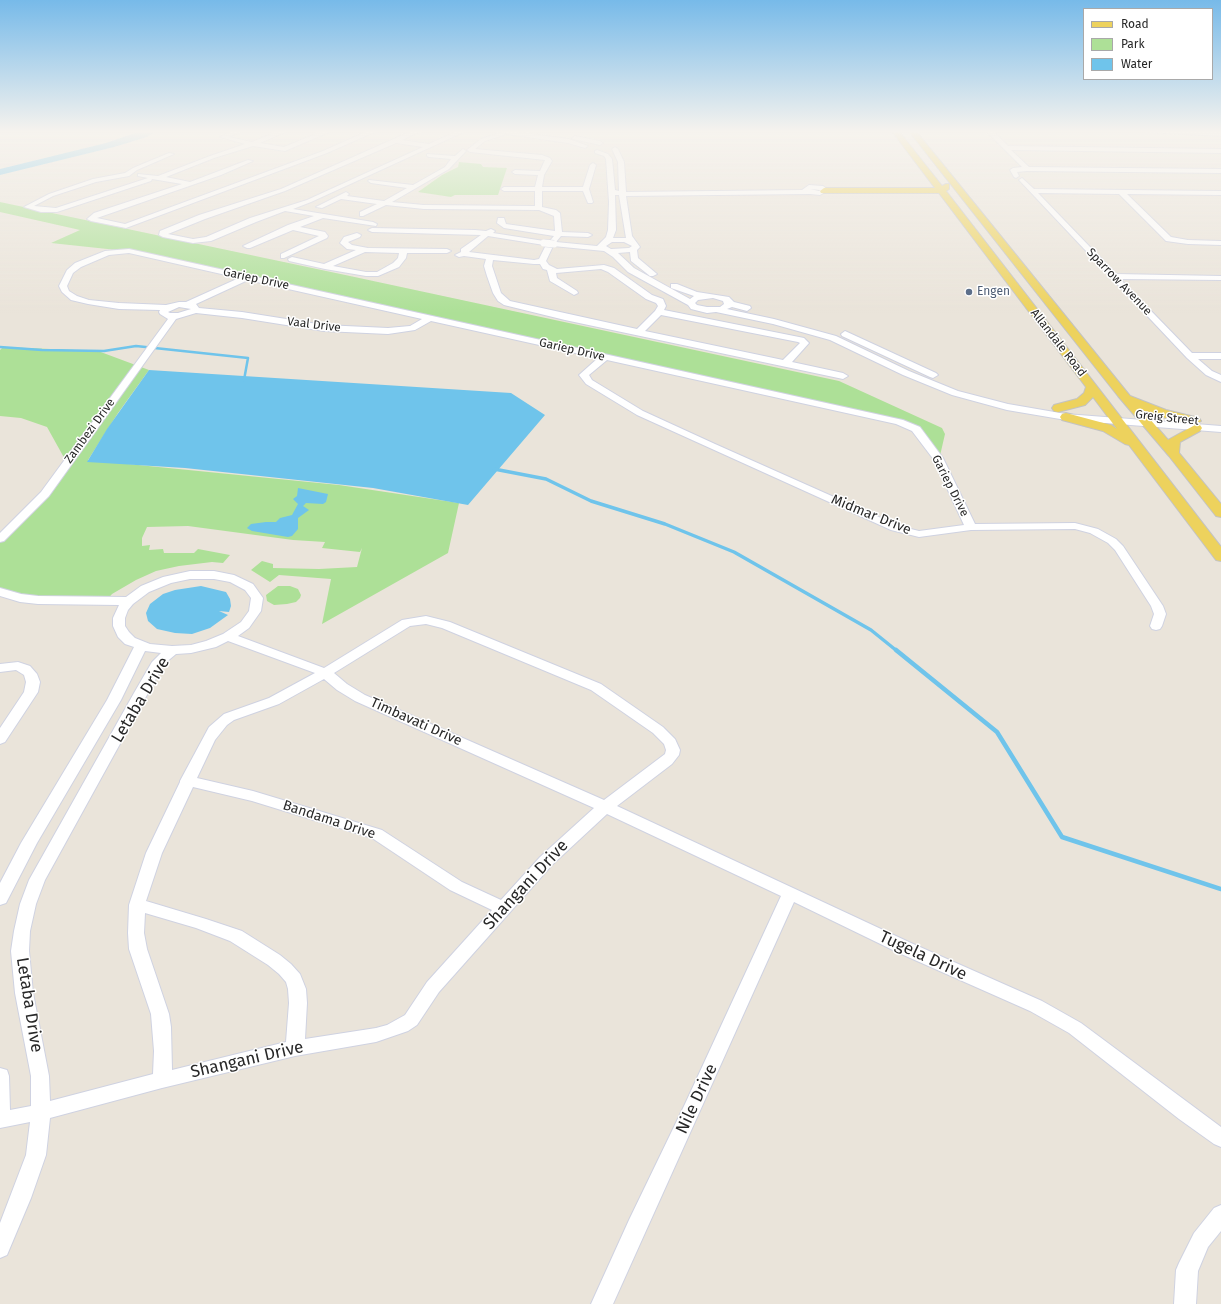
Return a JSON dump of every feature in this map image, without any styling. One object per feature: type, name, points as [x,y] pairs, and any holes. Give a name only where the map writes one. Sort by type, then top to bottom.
[{"type":"main road","points":[[913,191],[934,196],[959,213]]},
{"type":"main road","name":"Allandale Road","points":[[941,191],[1116,417],[1221,557]]},
{"type":"main road","name":"Allandale Road","points":[[959,191],[1122,394],[1173,453],[1221,513]]},
{"type":"main road","points":[[1062,412],[1081,402],[1089,394],[1092,386]]},
{"type":"main road","points":[[1122,394],[1143,406],[1196,424]]},
{"type":"main road","points":[[1062,412],[1107,428],[1137,446]]},
{"type":"main road","points":[[1173,453],[1174,440],[1196,424]]},
{"type":"street","points":[[64,191],[28,207],[41,210],[57,210],[116,191]]},
{"type":"street","points":[[168,191],[97,215],[91,219],[126,226],[176,206],[229,194],[236,191]]},
{"type":"street","points":[[217,191],[281,210],[320,213],[375,226],[476,230],[553,241],[605,246],[622,252],[632,245]]},
{"type":"street","points":[[276,191],[202,217],[163,233],[163,235],[194,241],[205,240],[281,210],[309,201],[331,191]]},
{"type":"street","points":[[247,246],[320,213],[339,198],[352,191]]},
{"type":"street","points":[[363,214],[408,191]]},
{"type":"street","points":[[538,191],[539,208]]},
{"type":"street","points":[[587,191],[590,202]]},
{"type":"street","points":[[605,246],[612,230],[612,192],[728,191]]},
{"type":"street","points":[[1032,191],[1221,193]]},
{"type":"street","name":"Sparrow Avenue","points":[[1032,191],[1190,356],[1209,373],[1221,380]]},
{"type":"street","points":[[622,192],[627,230],[632,245],[634,258],[640,265],[656,276],[684,290],[718,297],[728,301],[730,304],[835,330],[938,377],[965,387],[1062,412]]},
{"type":"street","points":[[1121,192],[1169,238],[1188,242],[1221,243]]},
{"type":"street","points":[[339,198],[424,207],[539,208],[553,212],[557,215],[553,241],[542,260],[534,262],[490,257],[464,252],[448,255],[446,253],[447,251],[363,250],[350,247],[344,242],[347,239],[357,235]]},
{"type":"street","points":[[320,213],[364,228],[375,226]]},
{"type":"street","points":[[501,220],[501,223],[507,227],[553,241],[588,235]]},
{"type":"street","points":[[284,256],[324,236],[322,234],[291,227]]},
{"type":"street","points":[[462,241],[476,230]]},
{"type":"street","points":[[464,252],[490,232]]},
{"type":"street","points":[[605,246],[616,240],[632,245]]},
{"type":"street","points":[[605,246],[645,279],[702,310],[718,310],[774,322],[833,338],[906,373],[955,393],[1007,407],[1116,417]]},
{"type":"street","points":[[325,266],[363,250]]},
{"type":"street","name":"Gariep Drive","points":[[166,308],[99,304],[74,298],[66,292],[63,286],[72,269],[87,261],[116,251],[133,252],[913,426],[939,460],[971,527]]},
{"type":"street","points":[[292,259],[366,274],[378,274],[391,268],[399,262],[402,258],[403,251]]},
{"type":"street","points":[[490,257],[488,266],[490,276],[497,293],[501,299],[507,303],[565,317],[843,376]]},
{"type":"street","points":[[542,260],[550,270],[553,279],[574,293]]},
{"type":"street","points":[[550,270],[564,271],[601,267],[608,269],[650,297],[660,301],[662,306],[659,312],[639,332]]},
{"type":"street","points":[[1114,276],[1221,278]]},
{"type":"street","points":[[192,307],[179,304],[163,310],[164,314],[174,316],[187,315],[192,307],[247,277]]},
{"type":"street","points":[[691,303],[696,298],[708,296]]},
{"type":"street","points":[[718,310],[728,306],[728,301]]},
{"type":"street","name":"Vaal Drive","points":[[192,307],[324,328],[388,331],[412,328],[430,318]]},
{"type":"street","points":[[659,312],[801,340],[804,343],[784,364]]},
{"type":"street","name":"Zambezi Drive","points":[[0,539],[45,494],[148,352],[154,341],[174,316]]},
{"type":"street","points":[[1190,356],[1221,356]]},
{"type":"street","name":"Midmar Drive","points":[[606,357],[585,373],[585,378],[589,382],[640,413],[796,485],[905,531],[924,534],[971,527],[1075,526],[1094,531],[1106,537],[1120,548],[1157,606],[1160,614],[1156,626]]},
{"type":"street","name":"Greig Street","points":[[1116,417],[1140,415],[1221,429]]},
{"type":"street","name":"Greig Street","points":[[1116,417],[1147,423],[1221,423]]},
{"type":"street","points":[[214,575],[234,579],[249,587],[257,598],[255,611],[245,625],[228,637],[204,646],[172,650],[141,646],[130,641],[123,634],[119,626],[120,613],[129,601],[145,589],[167,580],[184,576],[214,575]]},
{"type":"street","points":[[0,592],[20,598],[38,600],[129,601]]},
{"type":"street","name":"Shangani Drive","points":[[0,1120],[41,1112],[162,1080],[295,1048],[376,1035],[391,1031],[411,1020],[433,987],[546,861],[605,807],[662,765],[672,755],[673,750],[670,742],[658,730],[612,697],[592,685],[446,625],[426,620],[406,623],[324,673]]},
{"type":"street","name":"Timbavati Drive","points":[[228,637],[324,673],[342,687],[360,698],[605,807]]},
{"type":"street","name":"Letaba Drive","points":[[0,899],[29,843],[114,700],[141,646]]},
{"type":"street","name":"Letaba Drive","points":[[0,1248],[21,1198],[36,1155],[41,1112],[40,1076],[24,993],[20,951],[22,931],[28,904],[36,880],[86,794],[141,693],[159,662],[172,650]]},
{"type":"street","points":[[0,668],[18,666],[25,669],[30,674],[33,682],[31,692],[0,739]]},
{"type":"street","points":[[162,1080],[163,1051],[160,1014],[138,949],[136,933],[137,906],[143,883],[154,853],[187,781],[214,730],[229,717],[274,701],[324,673]]},
{"type":"street","name":"Bandama Drive","points":[[187,781],[253,796],[364,829],[382,838],[456,886],[503,908]]},
{"type":"street","name":"Tugela Drive","points":[[605,807],[710,855],[905,948],[1036,1006],[1064,1021],[1089,1038],[1149,1086],[1221,1138]]},
{"type":"street","name":"Nile Drive","points":[[602,1304],[790,894]]},
{"type":"street","points":[[137,906],[200,923],[236,936],[269,956],[285,969],[294,979],[297,989],[298,1003],[295,1048]]},
{"type":"street","points":[[0,1076],[0,1120]]},
{"type":"street","points":[[1185,1304],[1187,1270],[1201,1240],[1221,1215]]},
{"type":"green space","points":[[499,191],[498,195],[455,195],[451,197],[418,192]]},
{"type":"green space","points":[[0,202],[839,381],[942,428],[945,434],[939,460],[907,424],[126,251],[51,243],[80,230],[0,212]]},
{"type":"green space","points":[[3,347],[98,351],[149,370],[118,413],[88,460],[339,485],[459,503],[448,553],[322,624],[331,579],[279,575],[270,582],[251,570],[262,561],[273,564],[273,568],[319,569],[357,567],[362,548],[360,552],[322,548],[325,542],[293,540],[188,526],[147,527],[142,538],[142,546],[150,545],[149,550],[163,549],[164,553],[194,553],[198,549],[230,555],[223,563],[212,562],[179,566],[156,571],[136,580],[112,594],[107,600],[38,600],[0,591],[0,539],[67,463],[47,427],[21,418],[0,416],[0,350]]},
{"type":"green space","points":[[278,586],[290,586],[298,589],[301,595],[300,598],[296,602],[287,604],[274,605],[267,601],[266,595]]},
{"type":"water","points":[[149,370],[511,393],[545,415],[468,505],[373,488],[185,468],[87,462],[107,429]]},
{"type":"water","points":[[298,488],[328,494],[326,502],[323,504],[306,503],[303,506],[309,510],[298,518],[298,529],[292,536],[288,537],[252,531],[247,528],[251,524],[276,522],[280,518],[292,515],[298,504],[293,499],[297,496]]},
{"type":"water","points":[[201,586],[226,592],[230,599],[231,606],[229,612],[219,611],[228,615],[210,628],[192,634],[175,633],[157,629],[148,621],[146,613],[150,604],[163,594],[175,590]]},
{"type":"waterway","points":[[0,347],[42,350],[104,351],[136,346],[248,358],[244,380]]},
{"type":"waterway","points":[[494,469],[546,479],[591,501],[665,524],[734,552],[871,630],[897,651]]},
{"type":"waterway","points":[[896,650],[997,732],[1062,837],[1221,889]]},
{"type":"place","name":"Engen","points":[[969,292]]}]
